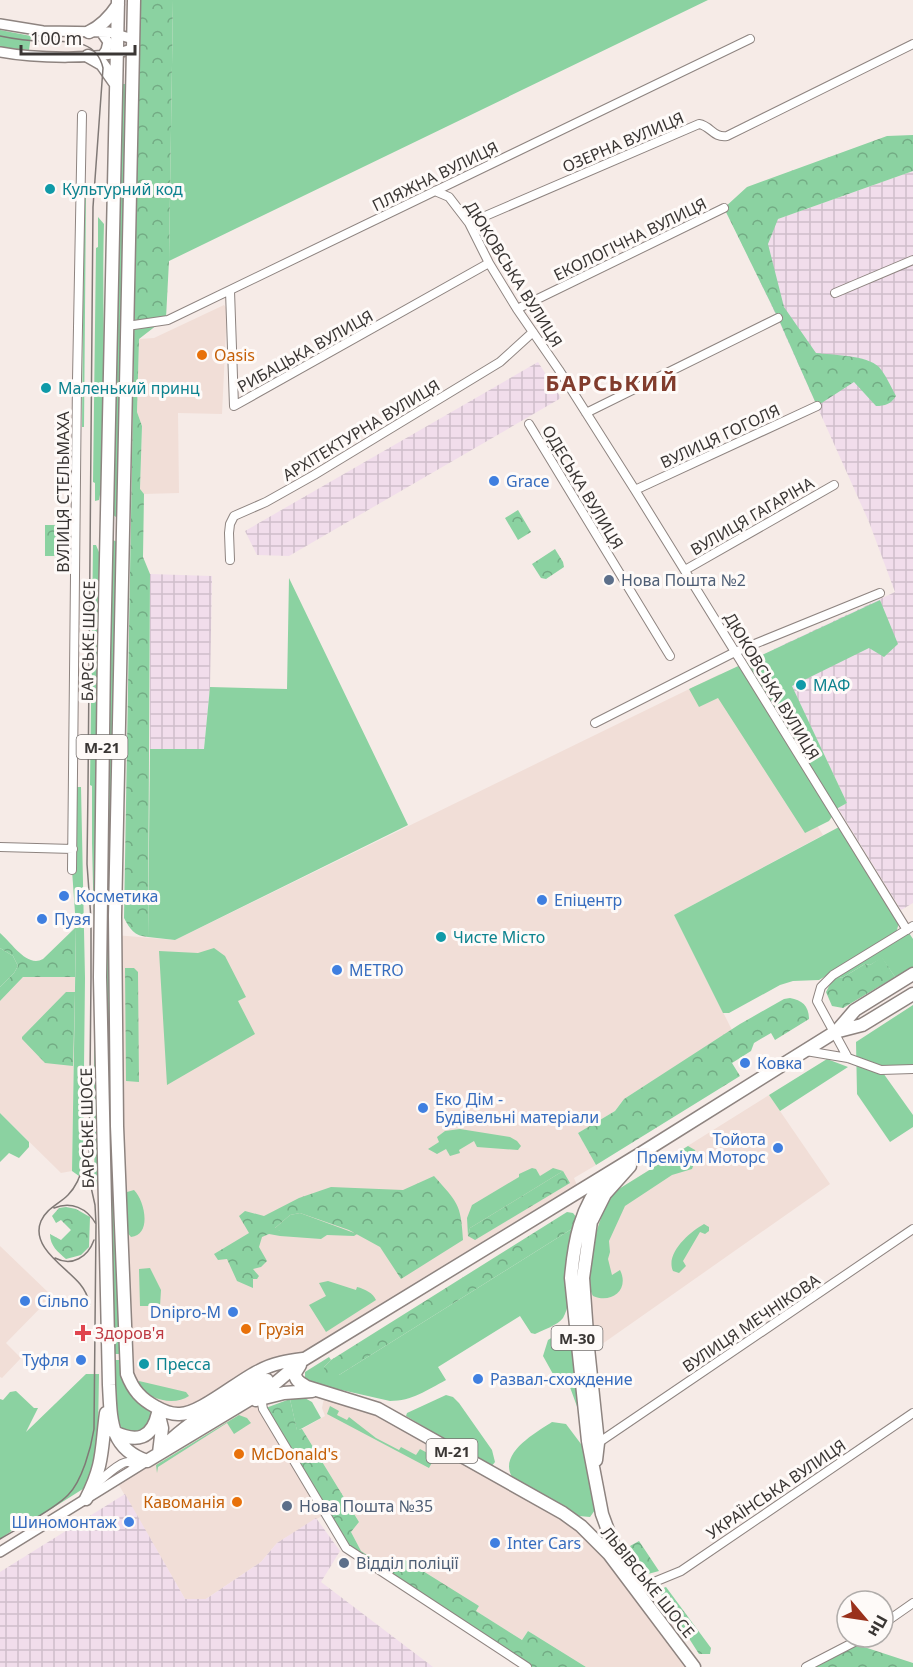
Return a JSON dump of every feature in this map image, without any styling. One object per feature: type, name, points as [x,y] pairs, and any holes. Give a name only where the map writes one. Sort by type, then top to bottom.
[{"type":"highway","points":[[95,32],[118,5],[125,16],[134,5]]},
{"type":"highway","name":"БАРСЬКЕ ШОСЕ","points":[[109,1385],[100,977],[106,529],[118,5]]},
{"type":"highway","name":"М-21","points":[[134,5],[115,916],[117,1126],[127,1374],[136,1392],[155,1409],[178,1414],[192,1412],[259,1370],[284,1361],[304,1359]]},
{"type":"highway","points":[[88,56],[102,64],[116,84],[124,79],[132,85]]},
{"type":"highway","points":[[106,529],[123,529]]},
{"type":"highway","name":"М-30","points":[[595,1476],[588,1441],[571,1278],[581,1221],[589,1201],[613,1170],[835,1032],[855,1010],[913,974]]},
{"type":"highway","name":"М-30","points":[[835,1032],[862,1025],[913,994]]},
{"type":"highway","name":"М-30","points":[[590,1224],[605,1194],[640,1154]]},
{"type":"highway","points":[[589,1201],[579,1190],[613,1170]]},
{"type":"highway","name":"М-21","points":[[142,1464],[272,1386],[304,1359],[579,1190]]},
{"type":"highway","name":"М-21","points":[[589,1201],[592,1214],[583,1278],[583,1299],[601,1441],[595,1476],[605,1527],[613,1544],[647,1584],[651,1608]]},
{"type":"highway","points":[[159,1453],[176,1434],[247,1390],[304,1359]]},
{"type":"highway","points":[[304,1359],[295,1373],[296,1379],[317,1391]]},
{"type":"highway","points":[[86,1499],[96,1480],[101,1463],[109,1385]]},
{"type":"highway","name":"М-21","points":[[109,1385],[114,1432]]},
{"type":"highway","name":"М-21","points":[[240,1404],[301,1391],[317,1391]]},
{"type":"highway","name":"ЛЬВІВСЬКЕ ШОСЕ","points":[[317,1391],[378,1409],[563,1513],[581,1526],[609,1554],[694,1667]]},
{"type":"highway","points":[[114,1432],[131,1438],[144,1436],[153,1428],[155,1409]]},
{"type":"highway","points":[[155,1409],[162,1428],[159,1453]]},
{"type":"highway","points":[[114,1432],[119,1443],[142,1464]]},
{"type":"main road","points":[[0,24],[32,30],[117,34],[133,44],[117,54],[102,56],[0,52]]},
{"type":"main road","points":[[95,32],[108,42],[102,56]]},
{"type":"main road","points":[[0,1552],[142,1464]]},
{"type":"street","name":"ПЛЯЖНА ВУЛИЦЯ","points":[[128,326],[168,320],[750,39]]},
{"type":"street","name":"ОЗЕРНА ВУЛИЦЯ","points":[[469,224],[699,124],[705,125],[714,135],[727,136],[913,44]]},
{"type":"street","name":"ВУЛИЦЯ СТЕЛЬМАХА","points":[[72,870],[82,115]]},
{"type":"street","name":"ДЮКОВСЬКА ВУЛИЦЯ","points":[[435,191],[448,196],[469,224],[517,309],[635,490],[827,803],[910,928]]},
{"type":"street","name":"ЕКОЛОГІЧНА ВУЛИЦЯ","points":[[517,309],[724,208]]},
{"type":"street","points":[[835,293],[913,260]]},
{"type":"street","name":"РИБАЦЬКА ВУЛИЦЯ","points":[[230,291],[234,406],[489,263]]},
{"type":"street","points":[[586,412],[778,318]]},
{"type":"street","name":"АРХІТЕКТУРНА ВУЛИЦЯ","points":[[230,560],[229,533],[234,516],[266,502],[314,475],[500,362],[533,332]]},
{"type":"street","name":"ВУЛИЦЯ ГОГОЛЯ","points":[[635,490],[817,406]]},
{"type":"street","name":"ОДЕСЬКА ВУЛИЦЯ","points":[[529,424],[670,656]]},
{"type":"street","name":"ВУЛИЦЯ ГАГАРІНА","points":[[685,570],[834,485]]},
{"type":"street","points":[[595,723],[735,652],[880,593]]},
{"type":"street","points":[[0,847],[73,849]]},
{"type":"street","points":[[848,1058],[817,1001],[821,987],[833,975],[910,928]]},
{"type":"street","points":[[804,1051],[848,1058],[881,1070],[913,1069]]},
{"type":"street","name":"ВУЛИЦЯ МЕЧНІКОВА","points":[[601,1441],[913,1229]]},
{"type":"street","points":[[261,1398],[263,1409],[346,1548],[527,1667]]},
{"type":"street","name":"УКРАЇНСЬКА ВУЛИЦЯ","points":[[647,1584],[681,1571],[913,1413]]},
{"type":"street","points":[[895,1616],[913,1603]]},
{"type":"street","points":[[806,1667],[841,1649]]},
{"type":"shaded area","points":[[913,171],[913,903],[901,910],[838,808],[847,803],[774,649],[895,592],[869,522],[739,238],[778,219]]},
{"type":"shaded area","points":[[224,305],[227,309],[222,414],[178,413],[179,493],[144,494],[140,490],[142,426],[137,412],[139,339],[154,338]]},
{"type":"shaded area","points":[[538,362],[561,398],[289,556],[257,555],[245,531]]},
{"type":"shaded area","points":[[150,574],[212,576],[210,687],[204,749],[150,749]]},
{"type":"shaded area","points":[[720,674],[823,835],[674,915],[732,1030],[624,1099],[615,1111],[578,1133],[596,1165],[574,1178],[579,1190],[304,1359],[284,1361],[178,1414],[130,1384],[115,935],[175,940]]},
{"type":"shaded area","points":[[23,977],[75,977],[72,1171],[61,1173],[0,1113],[0,1001]]},
{"type":"shaded area","points":[[769,1095],[830,1184],[595,1349],[589,1284],[592,1251],[598,1225],[614,1192]]},
{"type":"shaded area","points":[[0,1246],[52,1296],[6,1343],[21,1358],[2,1378],[0,1377]]},
{"type":"shaded area","points":[[325,1393],[362,1403],[581,1526],[694,1667],[586,1667],[528,1631],[522,1640],[476,1611],[479,1606],[388,1570],[361,1551],[351,1532],[359,1522],[302,1429],[325,1416],[322,1408]]},
{"type":"shaded area","points":[[261,1398],[325,1514],[277,1543],[261,1562],[206,1599],[185,1599],[116,1480]]},
{"type":"shaded area","points":[[125,1494],[185,1599],[206,1599],[261,1562],[277,1543],[316,1518],[340,1551],[321,1582],[433,1667],[0,1667],[0,1572]]},
{"type":"green space","points":[[140,0],[173,0],[166,318],[139,339],[137,412],[142,426],[140,489],[144,494],[143,557],[150,574],[148,937],[133,931],[124,918]]},
{"type":"green space","points":[[173,0],[708,0],[169,261]]},
{"type":"green space","points":[[0,30],[31,36],[29,50],[0,47]]},
{"type":"green space","points":[[122,84],[128,87],[118,515],[116,517],[112,514]]},
{"type":"green space","points":[[913,135],[913,171],[778,219],[768,244],[784,307],[816,353],[849,356],[874,363],[884,374],[896,396],[888,404],[876,406],[854,382],[817,406],[778,318],[724,208],[747,187],[887,136]]},
{"type":"green space","points":[[84,196],[86,196],[84,427],[82,427]]},
{"type":"green space","points":[[98,217],[104,224],[104,449],[101,490],[99,500],[95,501],[95,483],[93,482]]},
{"type":"green space","points":[[518,510],[531,532],[518,540],[505,518]]},
{"type":"green space","points":[[45,525],[65,525],[65,556],[45,556]]},
{"type":"green space","points":[[113,540],[117,542],[112,1125],[120,1354],[115,1354],[108,1204],[104,975],[111,543]]},
{"type":"green space","points":[[93,545],[96,545],[101,557],[95,971],[92,786],[90,785]]},
{"type":"green space","points":[[555,549],[564,567],[546,579],[541,578],[532,564]]},
{"type":"green space","points":[[289,578],[408,825],[175,940],[148,937],[150,749],[204,749],[210,687],[287,689]]},
{"type":"green space","points":[[880,600],[898,644],[884,657],[869,648],[792,686],[847,803],[838,808],[829,821],[805,833],[718,698],[699,707],[689,689]]},
{"type":"green space","points":[[74,787],[81,787],[85,978],[83,1157],[79,1176],[72,1171],[76,927],[72,870]]},
{"type":"green space","points":[[839,827],[899,922],[896,934],[819,980],[793,981],[780,985],[729,1013],[723,1013],[674,915]]},
{"type":"green space","points":[[76,927],[75,977],[23,977],[0,1001],[0,987],[18,966],[13,956],[0,948],[0,933],[20,953],[37,961],[43,959]]},
{"type":"green space","points":[[909,933],[913,939],[913,967],[895,977],[882,958],[870,965],[865,964],[842,978],[837,976]]},
{"type":"green space","points":[[0,948],[13,956],[18,966],[0,987]]},
{"type":"green space","points":[[214,948],[225,956],[246,997],[238,1001],[255,1034],[167,1085],[159,951],[198,953]]},
{"type":"green space","points":[[882,957],[895,977],[843,1008],[832,1006],[826,992],[832,980],[837,976],[842,978]]},
{"type":"green space","points":[[125,968],[134,968],[138,972],[139,1082],[126,1081]]},
{"type":"green space","points":[[94,981],[98,1184],[96,1187],[94,1181]]},
{"type":"green space","points":[[66,992],[75,992],[73,1066],[45,1063],[22,1039]]},
{"type":"green space","points":[[790,998],[804,1004],[809,1019],[775,1040],[771,1033],[754,1043],[751,1051],[732,1063],[740,1076],[596,1165],[578,1133],[615,1111],[624,1099],[740,1024],[784,999]]},
{"type":"green space","points":[[913,1005],[913,1069],[881,1070],[913,1115],[913,1127],[890,1142],[857,1094],[856,1042]]},
{"type":"green space","points":[[827,1059],[848,1067],[780,1111],[769,1095]]},
{"type":"green space","points":[[0,1113],[29,1142],[29,1147],[19,1158],[9,1153],[0,1162]]},
{"type":"green space","points":[[460,1129],[510,1137],[521,1146],[518,1150],[477,1147],[474,1141],[459,1150],[460,1153],[450,1156],[446,1149],[437,1154],[428,1149],[439,1142],[437,1137],[445,1131]]},
{"type":"green space","points":[[688,1146],[695,1150],[697,1156],[692,1169],[672,1175],[625,1206],[609,1241],[608,1259],[612,1275],[620,1270],[623,1284],[617,1294],[612,1297],[593,1296],[589,1274],[594,1243],[603,1213],[614,1192]]},
{"type":"green space","points":[[532,1168],[536,1169],[540,1176],[553,1168],[563,1171],[470,1228],[468,1236],[467,1218],[472,1205]]},
{"type":"green space","points":[[563,1171],[570,1183],[475,1240],[468,1236],[470,1228]]},
{"type":"green space","points":[[434,1176],[448,1192],[459,1210],[463,1240],[401,1279],[380,1247],[349,1230],[300,1213],[290,1215],[275,1228],[280,1231],[280,1236],[269,1234],[262,1237],[259,1247],[267,1261],[261,1267],[253,1269],[259,1276],[253,1279],[253,1288],[237,1281],[227,1259],[218,1260],[214,1254],[249,1233],[239,1216],[245,1211],[264,1216],[299,1198],[331,1187],[403,1190]]},
{"type":"green space","points":[[134,1190],[141,1202],[144,1224],[138,1235],[131,1237],[126,1231],[126,1195],[127,1192]]},
{"type":"green space","points":[[59,1208],[76,1209],[90,1217],[89,1247],[81,1255],[66,1259],[53,1245],[50,1234],[61,1240],[71,1230],[61,1220],[56,1223],[52,1216]]},
{"type":"green space","points":[[567,1212],[573,1213],[578,1225],[339,1375],[325,1376],[324,1367],[331,1360]]},
{"type":"green space","points":[[300,1213],[357,1234],[354,1236],[327,1235],[321,1239],[280,1236],[280,1231],[274,1229],[290,1215]]},
{"type":"green space","points":[[704,1224],[709,1227],[709,1231],[705,1234],[700,1232],[683,1261],[686,1266],[679,1273],[673,1271],[672,1257],[676,1250],[692,1232]]},
{"type":"green space","points":[[578,1225],[569,1300],[563,1318],[554,1325],[535,1334],[531,1333],[520,1316],[438,1367],[446,1380],[419,1394],[398,1401],[315,1384],[305,1378],[305,1372],[329,1357],[331,1360],[324,1367],[339,1375]]},
{"type":"green space","points":[[150,1268],[161,1290],[160,1306],[140,1306],[139,1269]]},
{"type":"green space","points":[[328,1281],[356,1290],[357,1287],[363,1289],[371,1293],[376,1300],[326,1332],[309,1305],[326,1296],[319,1283]]},
{"type":"green space","points":[[568,1328],[571,1329],[579,1412],[567,1379],[558,1383],[543,1356],[548,1340]]},
{"type":"green space","points":[[113,1360],[119,1360],[128,1389],[153,1409],[149,1423],[143,1429],[129,1431],[117,1423]]},
{"type":"green space","points":[[86,1374],[99,1374],[100,1450],[86,1487],[29,1523],[21,1515],[13,1520],[13,1530],[0,1539],[0,1399],[3,1400],[10,1392],[16,1391],[34,1408],[38,1408],[26,1432]]},
{"type":"green space","points":[[139,1381],[186,1392],[189,1396],[176,1401],[155,1398],[138,1385]]},
{"type":"green space","points":[[446,1395],[453,1397],[459,1403],[492,1450],[495,1462],[491,1467],[406,1416],[407,1413]]},
{"type":"green space","points":[[303,1397],[312,1402],[321,1418],[297,1431],[290,1399]]},
{"type":"green space","points":[[290,1399],[297,1430],[302,1429],[359,1522],[351,1532],[361,1551],[388,1569],[395,1560],[402,1558],[479,1606],[476,1611],[522,1640],[528,1631],[586,1667],[527,1667],[346,1548],[263,1409]]},
{"type":"green space","points":[[330,1406],[339,1411],[337,1415],[347,1420],[349,1417],[376,1438],[399,1450],[401,1447],[416,1455],[420,1449],[435,1457],[429,1468],[327,1414]]},
{"type":"green space","points":[[239,1415],[247,1418],[251,1423],[234,1434],[227,1423],[158,1467],[157,1473],[156,1465]]},
{"type":"green space","points":[[552,1422],[566,1424],[587,1452],[595,1510],[590,1517],[579,1516],[512,1477],[509,1468],[510,1460],[515,1452],[529,1437]]},
{"type":"green space","points":[[639,1541],[659,1571],[648,1574],[630,1546]]},
{"type":"green space","points":[[666,1587],[711,1648],[710,1654],[699,1654],[658,1590]]},
{"type":"green space","points":[[850,1649],[870,1649],[913,1663],[913,1667],[813,1667]]},
{"type":"tram line","points":[[0,36],[80,44],[94,51],[103,68],[93,207],[87,864],[91,919],[89,1178],[95,1205],[96,1224],[94,1429],[82,1473],[68,1495],[46,1512],[0,1539]]},
{"type":"tram line","points":[[84,1163],[74,1188],[46,1213],[39,1230],[40,1239],[45,1248],[80,1284],[90,1304]]},
{"type":"tram line","points":[[54,1208],[66,1205],[78,1207],[96,1224]]},
{"type":"tram line","points":[[55,1258],[61,1261],[79,1259],[88,1251],[94,1240]]},
{"type":"place","name":"Культурний код","points":[[50,189]]},
{"type":"place","name":"Oasis","points":[[202,355]]},
{"type":"place","name":"Маленький принц","points":[[46,388]]},
{"type":"place","name":"Grace","points":[[494,481]]},
{"type":"place","name":"Нова Пошта №2","points":[[609,580]]},
{"type":"place","name":"МАФ","points":[[801,685]]},
{"type":"place","name":"Косметика","points":[[64,896]]},
{"type":"place","name":"Епіцентр","points":[[542,900]]},
{"type":"place","name":"Пузя","points":[[42,919]]},
{"type":"place","name":"Чисте Місто","points":[[441,937]]},
{"type":"place","name":"METRO","points":[[337,970]]},
{"type":"place","name":"Ковка","points":[[745,1063]]},
{"type":"place","name":"Еко Дім - Будівельні матеріали","points":[[423,1108]]},
{"type":"place","name":"Тойота Преміум Моторс","points":[[778,1148]]},
{"type":"place","name":"Сільпо","points":[[25,1301]]},
{"type":"place","name":"Dnipro-M","points":[[233,1312]]},
{"type":"place","name":"Грузія","points":[[246,1329]]},
{"type":"place","name":"Здоров'я","points":[[83,1333]]},
{"type":"place","name":"Туфля","points":[[81,1360]]},
{"type":"place","name":"Пресса","points":[[144,1364]]},
{"type":"place","name":"Развал-схождение","points":[[478,1379]]},
{"type":"place","name":"McDonald's","points":[[239,1454]]},
{"type":"place","name":"Кавоманія","points":[[237,1502]]},
{"type":"place","name":"Нова Пошта №35","points":[[287,1506]]},
{"type":"place","name":"Шиномонтаж","points":[[129,1522]]},
{"type":"place","name":"Inter Cars","points":[[495,1543]]},
{"type":"place","name":"Відділ поліції","points":[[344,1563]]},
{"type":"district","name":"БАРСЬКИЙ","points":[[612,382]]}]
